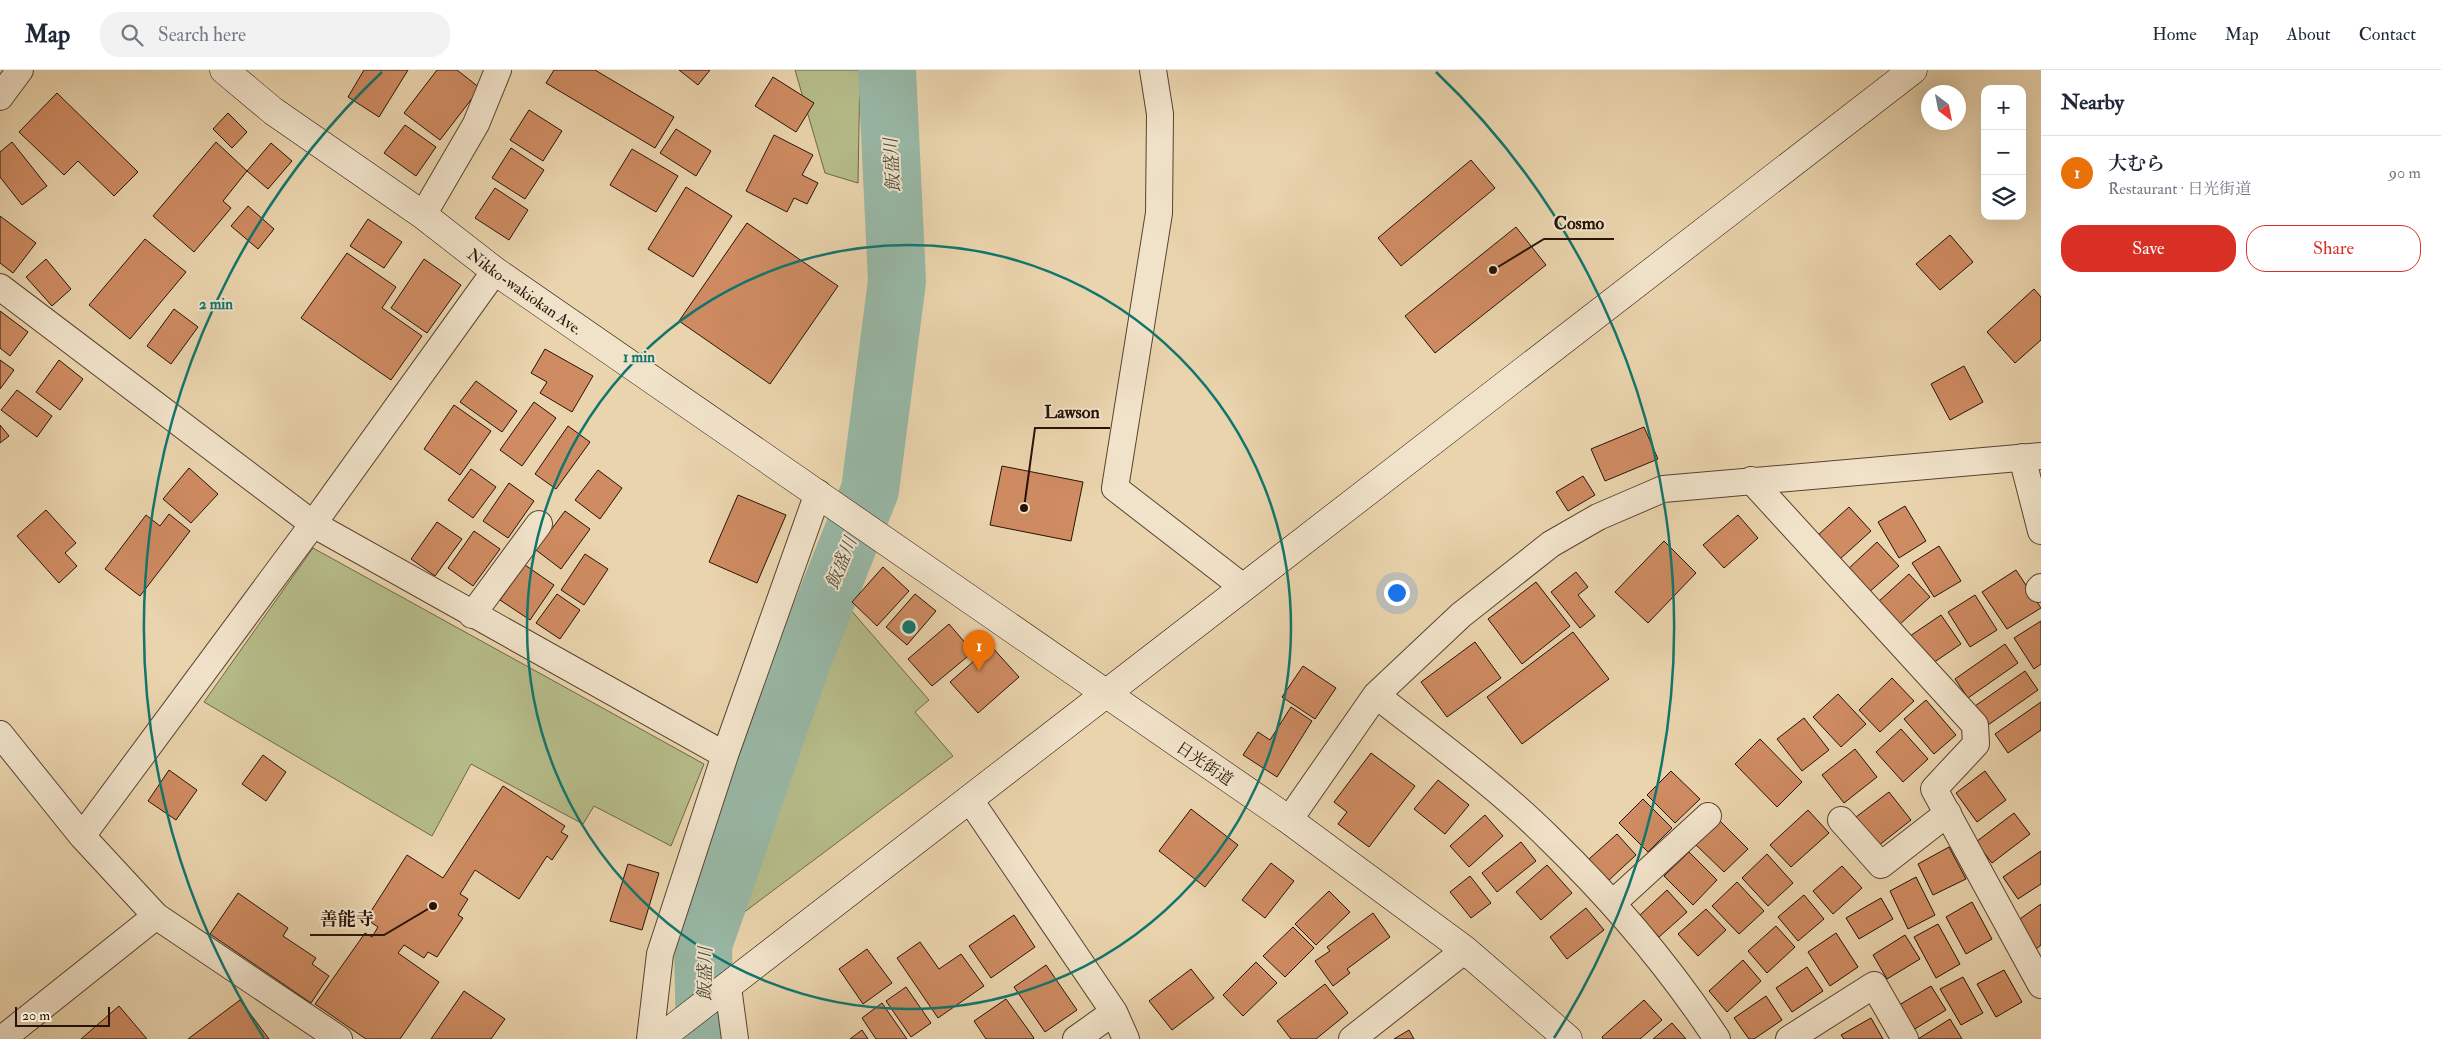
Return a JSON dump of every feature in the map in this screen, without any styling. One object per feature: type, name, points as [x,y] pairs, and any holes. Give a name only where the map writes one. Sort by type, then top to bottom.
[{"type":"street","points":[[0,97],[20,70]]},
{"type":"street","name":"Nikko-wakiokan Ave.","points":[[224,70],[273,111],[423,215],[495,271],[824,499]]},
{"type":"street","points":[[423,215],[476,124],[498,70]]},
{"type":"street","points":[[1153,70],[1160,114],[1159,213],[1115,488],[1243,587]]},
{"type":"street","points":[[659,1039],[1913,70]]},
{"type":"street","points":[[82,836],[313,524],[495,271]]},
{"type":"street","points":[[0,287],[313,524],[725,755]]},
{"type":"street","points":[[1289,820],[1376,695],[1461,615],[1551,544],[1598,516],[1663,489],[2031,456],[2041,532]]},
{"type":"street","points":[[1751,480],[1975,725],[1976,744],[1934,788],[2041,985]]},
{"type":"street","points":[[650,1039],[660,954],[725,755],[824,499]]},
{"type":"street","name":"日光街道","points":[[824,499],[1105,695],[1289,820],[1465,950],[1556,1026],[1568,1039]]},
{"type":"street","points":[[472,614],[539,524]]},
{"type":"street","points":[[1376,695],[1548,836],[1613,903],[1690,998],[1717,1039]]},
{"type":"street","points":[[0,734],[8,760],[156,916],[339,1039]]},
{"type":"street","points":[[970,800],[1114,1012],[1126,1039]]},
{"type":"street","points":[[1841,820],[1881,866],[1948,813]]},
{"type":"street","points":[[1613,903],[1708,816]]},
{"type":"street","points":[[2,1039],[156,916]]},
{"type":"street","points":[[1352,1039],[1465,950]]},
{"type":"street","points":[[1789,1039],[1874,985],[1905,1039]]},
{"type":"street","points":[[728,986],[734,1039]]},
{"type":"street","points":[[1076,1039],[1114,1012]]},
{"type":"green space","points":[[795,70],[860,70],[858,183],[825,173]]},
{"type":"green space","points":[[313,548],[704,764],[671,846],[594,806],[583,824],[471,764],[432,836],[204,702]]},
{"type":"green space","points":[[849,608],[929,700],[915,712],[953,756],[743,913]]},
{"type":"building","points":[[364,70],[408,70],[379,117],[348,97]]},
{"type":"building","points":[[437,70],[457,70],[480,88],[440,140],[404,113]]},
{"type":"building","points":[[554,70],[595,70],[674,117],[655,148],[546,83]]},
{"type":"building","points":[[679,70],[710,70],[698,85]]},
{"type":"building","points":[[773,77],[814,103],[796,132],[755,106]]},
{"type":"building","points":[[57,93],[138,172],[114,196],[78,161],[64,175],[19,132]]},
{"type":"building","points":[[529,110],[562,131],[543,161],[510,140]]},
{"type":"building","points":[[228,113],[247,132],[232,148],[213,129]]},
{"type":"building","points":[[405,125],[436,147],[416,176],[384,153]]},
{"type":"building","points":[[676,129],[711,151],[696,176],[660,153]]},
{"type":"building","points":[[774,135],[813,155],[802,175],[818,183],[807,204],[794,198],[787,212],[746,191]]},
{"type":"building","points":[[12,142],[47,186],[22,205],[0,177],[0,152]]},
{"type":"building","points":[[216,142],[247,171],[223,201],[231,208],[194,252],[153,216]]},
{"type":"building","points":[[271,143],[292,161],[268,189],[247,171]]},
{"type":"building","points":[[511,148],[544,170],[525,199],[492,178]]},
{"type":"building","points":[[632,149],[678,176],[656,212],[610,185]]},
{"type":"building","points":[[1471,160],[1495,188],[1401,266],[1378,238]]},
{"type":"building","points":[[686,187],[732,216],[693,277],[648,249]]},
{"type":"building","points":[[495,188],[528,210],[509,240],[475,218]]},
{"type":"building","points":[[248,206],[274,229],[258,249],[231,226]]},
{"type":"building","points":[[0,216],[36,243],[13,273],[0,263]]},
{"type":"building","points":[[368,219],[402,242],[384,268],[350,246]]},
{"type":"building","points":[[747,223],[838,286],[770,384],[679,321]]},
{"type":"building","points":[[1516,227],[1546,265],[1435,353],[1405,316]]},
{"type":"building","points":[[1950,235],[1973,262],[1940,290],[1916,264]]},
{"type":"building","points":[[145,239],[186,272],[130,339],[89,305]]},
{"type":"building","points":[[347,253],[396,287],[382,308],[422,336],[391,380],[301,318]]},
{"type":"building","points":[[46,259],[71,289],[52,306],[26,277]]},
{"type":"building","points":[[424,259],[461,285],[427,333],[391,308]]},
{"type":"building","points":[[2034,289],[2041,297],[2041,340],[2015,363],[1987,332]]},
{"type":"building","points":[[174,309],[198,327],[171,364],[147,346]]},
{"type":"building","points":[[0,311],[28,332],[10,356],[0,348]]},
{"type":"building","points":[[545,349],[593,376],[572,412],[540,393],[547,382],[531,373]]},
{"type":"building","points":[[0,360],[14,370],[0,389]]},
{"type":"building","points":[[59,360],[83,379],[60,410],[36,392]]},
{"type":"building","points":[[1964,366],[1983,402],[1950,420],[1931,384]]},
{"type":"building","points":[[476,381],[517,411],[502,432],[460,402]]},
{"type":"building","points":[[17,390],[52,416],[37,437],[1,410]]},
{"type":"building","points":[[534,402],[556,418],[522,466],[500,450]]},
{"type":"building","points":[[454,405],[491,431],[460,475],[424,449]]},
{"type":"building","points":[[0,425],[9,436],[0,443]]},
{"type":"building","points":[[568,426],[590,442],[556,489],[535,474]]},
{"type":"building","points":[[1644,427],[1658,459],[1605,481],[1591,449]]},
{"type":"building","points":[[1002,466],[1083,482],[1071,541],[990,525]]},
{"type":"building","points":[[189,468],[218,494],[191,523],[163,499]]},
{"type":"building","points":[[471,469],[496,487],[473,518],[448,500]]},
{"type":"building","points":[[598,470],[622,488],[600,519],[575,500]]},
{"type":"building","points":[[1583,476],[1595,495],[1568,511],[1556,492]]},
{"type":"building","points":[[509,483],[534,501],[508,538],[483,521]]},
{"type":"building","points":[[738,495],[786,515],[757,583],[709,562]]},
{"type":"building","points":[[1905,506],[1926,541],[1899,558],[1878,522]]},
{"type":"building","points":[[1849,507],[1871,531],[1840,559],[1818,535]]},
{"type":"building","points":[[46,510],[76,543],[65,553],[77,566],[59,583],[17,536]]},
{"type":"building","points":[[565,511],[590,529],[561,569],[536,550]]},
{"type":"building","points":[[169,514],[190,531],[140,596],[105,569],[146,515],[160,526]]},
{"type":"building","points":[[1738,515],[1758,538],[1724,568],[1703,545]]},
{"type":"building","points":[[437,522],[462,539],[435,576],[411,559]]},
{"type":"building","points":[[474,531],[500,549],[473,586],[448,568]]},
{"type":"building","points":[[1664,541],[1696,573],[1648,623],[1615,592]]},
{"type":"building","points":[[1877,542],[1899,566],[1868,593],[1847,570]]},
{"type":"building","points":[[1939,546],[1961,581],[1934,597],[1912,563]]},
{"type":"building","points":[[585,554],[608,569],[584,605],[561,590]]},
{"type":"building","points":[[525,565],[554,585],[530,620],[500,600]]},
{"type":"building","points":[[883,567],[909,591],[877,626],[852,602]]},
{"type":"building","points":[[2016,570],[2041,608],[2007,629],[1982,592]]},
{"type":"building","points":[[1576,572],[1588,587],[1578,595],[1595,616],[1580,628],[1551,592]]},
{"type":"building","points":[[1909,574],[1930,597],[1899,625],[1878,602]]},
{"type":"building","points":[[1536,582],[1570,626],[1522,664],[1488,619]]},
{"type":"building","points":[[557,594],[580,610],[560,639],[536,623]]},
{"type":"building","points":[[915,594],[936,611],[907,645],[886,627]]},
{"type":"building","points":[[1975,595],[1997,630],[1970,647],[1948,612]]},
{"type":"building","points":[[1941,615],[1961,644],[1930,665],[1910,636]]},
{"type":"building","points":[[2041,621],[2041,664],[2034,669],[2014,638]]},
{"type":"building","points":[[949,624],[973,652],[932,686],[908,659]]},
{"type":"building","points":[[1573,632],[1609,679],[1522,744],[1487,697]]},
{"type":"building","points":[[1475,642],[1501,678],[1447,717],[1421,682]]},
{"type":"building","points":[[2005,644],[2018,663],[1968,698],[1955,679]]},
{"type":"building","points":[[991,646],[1019,677],[978,713],[950,682]]},
{"type":"building","points":[[1303,666],[1336,688],[1315,719],[1282,697]]},
{"type":"building","points":[[2025,671],[2038,690],[1988,725],[1975,706]]},
{"type":"building","points":[[1892,678],[1914,701],[1880,732],[1859,710]]},
{"type":"building","points":[[1838,694],[1866,724],[1841,747],[1813,717]]},
{"type":"building","points":[[1926,700],[1956,735],[1934,754],[1904,719]]},
{"type":"building","points":[[2041,702],[2041,730],[2008,753],[1995,734]]},
{"type":"building","points":[[1291,707],[1312,721],[1277,777],[1243,755],[1258,732],[1270,740]]},
{"type":"building","points":[[1804,718],[1829,750],[1802,771],[1777,739]]},
{"type":"building","points":[[1901,729],[1928,759],[1903,782],[1876,752]]},
{"type":"building","points":[[1760,739],[1802,782],[1777,807],[1735,764]]},
{"type":"building","points":[[1855,749],[1877,777],[1844,803],[1822,775]]},
{"type":"building","points":[[1371,753],[1415,786],[1369,847],[1338,824],[1347,812],[1334,802]]},
{"type":"building","points":[[263,755],[286,772],[266,801],[242,784]]},
{"type":"building","points":[[169,770],[197,790],[176,820],[148,801]]},
{"type":"building","points":[[1671,771],[1700,799],[1675,823],[1647,795]]},
{"type":"building","points":[[1985,771],[2006,800],[1977,822],[1956,793]]},
{"type":"building","points":[[1438,780],[1469,805],[1445,834],[1414,809]]},
{"type":"building","points":[[503,786],[565,826],[561,832],[568,836],[552,860],[547,856],[519,899],[475,870],[460,894],[468,899],[458,915],[463,918],[437,957],[428,952],[424,958],[404,945],[398,953],[439,982],[400,1039],[366,1039],[315,1004],[365,933],[372,937],[378,927],[366,919],[407,855],[443,878]]},
{"type":"building","points":[[1889,792],[1911,820],[1878,846],[1856,817]]},
{"type":"building","points":[[1643,799],[1672,828],[1648,852],[1619,823]]},
{"type":"building","points":[[1191,809],[1238,845],[1205,887],[1159,851]]},
{"type":"building","points":[[1808,810],[1829,833],[1791,867],[1770,845]]},
{"type":"building","points":[[2014,813],[2030,834],[1992,863],[1976,842]]},
{"type":"building","points":[[1485,815],[1503,836],[1469,867],[1450,846]]},
{"type":"building","points":[[1719,820],[1748,849],[1724,872],[1695,844]]},
{"type":"building","points":[[1617,834],[1636,855],[1608,881],[1589,859]]},
{"type":"building","points":[[1521,842],[1536,861],[1497,892],[1482,873]]},
{"type":"building","points":[[1949,847],[1966,879],[1933,895],[1918,864]]},
{"type":"building","points":[[2041,851],[2041,884],[2018,899],[2003,877]]},
{"type":"building","points":[[1689,852],[1717,880],[1693,905],[1664,876]]},
{"type":"building","points":[[1767,854],[1793,883],[1768,906],[1742,878]]},
{"type":"building","points":[[1271,863],[1294,881],[1265,918],[1242,900]]},
{"type":"building","points":[[628,864],[659,873],[642,930],[610,921]]},
{"type":"building","points":[[1547,865],[1572,893],[1541,920],[1516,892]]},
{"type":"building","points":[[1842,866],[1862,888],[1833,914],[1813,891]]},
{"type":"building","points":[[1470,876],[1491,903],[1471,918],[1450,892]]},
{"type":"building","points":[[1916,877],[1935,915],[1908,929],[1890,891]]},
{"type":"building","points":[[1737,882],[1764,911],[1739,934],[1712,906]]},
{"type":"building","points":[[1667,890],[1687,912],[1659,937],[1639,916]]},
{"type":"building","points":[[1329,891],[1350,912],[1316,945],[1295,924]]},
{"type":"building","points":[[238,893],[288,928],[283,936],[316,958],[312,964],[329,976],[311,1003],[210,934]]},
{"type":"building","points":[[1804,895],[1824,919],[1798,941],[1778,917]]},
{"type":"building","points":[[1881,898],[1893,919],[1859,939],[1846,918]]},
{"type":"building","points":[[1972,902],[1992,939],[1966,954],[1946,917]]},
{"type":"building","points":[[2041,904],[2041,945],[2036,949],[2017,921]]},
{"type":"building","points":[[1586,908],[1604,930],[1567,959],[1550,937]]},
{"type":"building","points":[[1706,909],[1726,930],[1698,956],[1678,934]]},
{"type":"building","points":[[1373,913],[1390,937],[1347,969],[1350,973],[1333,986],[1315,961],[1330,951],[1327,947]]},
{"type":"building","points":[[1014,915],[1035,947],[991,978],[969,946]]},
{"type":"building","points":[[1938,924],[1960,964],[1936,978],[1914,937]]},
{"type":"building","points":[[1776,926],[1795,947],[1767,973],[1748,951]]},
{"type":"building","points":[[1293,927],[1314,948],[1285,977],[1263,956]]},
{"type":"building","points":[[1836,933],[1858,967],[1830,986],[1808,952]]},
{"type":"building","points":[[1905,935],[1920,959],[1887,979],[1873,955]]},
{"type":"building","points":[[920,942],[939,969],[961,954],[984,986],[938,1018],[897,958]]},
{"type":"building","points":[[867,949],[892,983],[863,1004],[839,969]]},
{"type":"building","points":[[1743,960],[1761,981],[1727,1012],[1709,991]]},
{"type":"building","points":[[1256,962],[1277,983],[1243,1016],[1223,995]]},
{"type":"building","points":[[1046,965],[1077,1010],[1045,1032],[1014,987]]},
{"type":"building","points":[[1807,967],[1823,991],[1792,1012],[1776,988]]},
{"type":"building","points":[[1191,969],[1214,998],[1172,1030],[1149,1001]]},
{"type":"building","points":[[2004,970],[2022,1002],[1996,1017],[1977,984]]},
{"type":"building","points":[[1963,977],[1983,1013],[1961,1025],[1940,989]]},
{"type":"building","points":[[1325,984],[1348,1013],[1316,1039],[1291,1039],[1277,1021]]},
{"type":"building","points":[[1931,986],[1946,1010],[1913,1030],[1899,1005]]},
{"type":"building","points":[[906,987],[931,1023],[911,1037],[886,1001]]},
{"type":"building","points":[[464,991],[505,1019],[491,1039],[431,1039]]},
{"type":"building","points":[[1766,996],[1782,1020],[1754,1039],[1749,1039],[1734,1018]]},
{"type":"building","points":[[1006,999],[1033,1039],[986,1039],[974,1021]]},
{"type":"building","points":[[240,1000],[269,1039],[188,1039]]},
{"type":"building","points":[[1644,1000],[1662,1020],[1640,1039],[1603,1039],[1602,1037]]},
{"type":"building","points":[[882,1003],[907,1039],[876,1039],[862,1018]]},
{"type":"building","points":[[119,1006],[147,1039],[81,1039]]},
{"type":"building","points":[[1871,1018],[1883,1039],[1844,1039],[1841,1035]]},
{"type":"building","points":[[1950,1019],[1962,1039],[1918,1039]]},
{"type":"building","points":[[1672,1023],[1686,1039],[1653,1039]]},
{"type":"building","points":[[862,1030],[868,1039],[850,1039]]},
{"type":"building","points":[[1409,1030],[1414,1039],[1394,1039]]},
{"type":"waterway","name":"飯盛川","points":[[705,1039],[703,945],[801,663],[870,490],[897,281],[887,70]]},
{"type":"place","name":"Cosmo","points":[[1493,270]]},
{"type":"place","name":"Lawson","points":[[1024,508]]},
{"type":"place","name":"大むら","points":[[979,671]]},
{"type":"place","name":"善能寺","points":[[433,906]]}]
